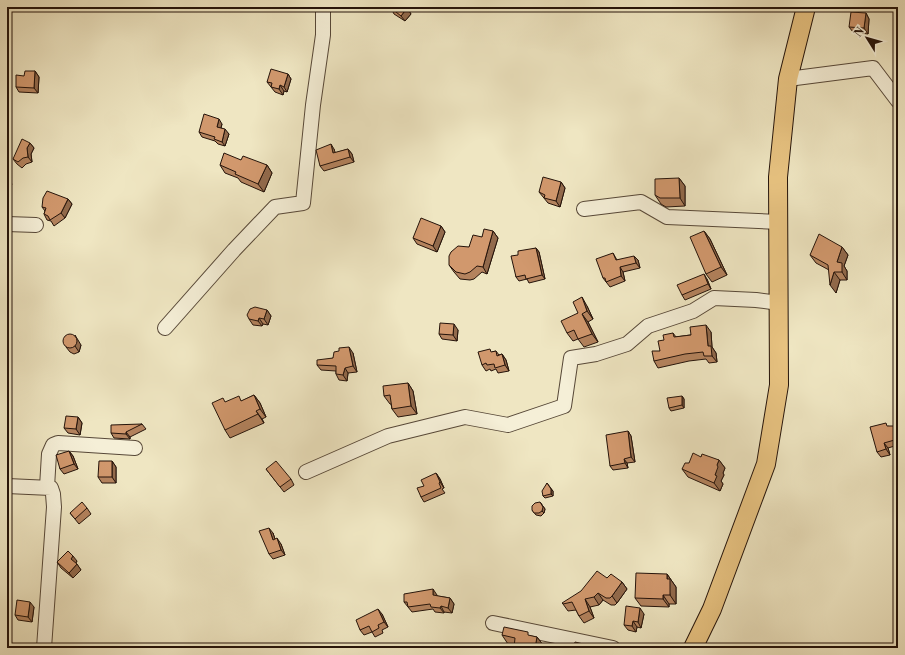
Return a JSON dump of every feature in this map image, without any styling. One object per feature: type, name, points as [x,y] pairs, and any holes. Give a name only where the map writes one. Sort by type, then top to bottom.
[{"type":"main road","points":[[693,648],[712,609],[766,464],[779,385],[778,177],[788,79],[806,7]]},
{"type":"street","points":[[165,328],[275,207],[303,203],[313,105],[323,35],[323,7]]},
{"type":"street","points":[[788,79],[873,68],[898,101]]},
{"type":"street","points":[[584,209],[641,202],[666,217],[778,222]]},
{"type":"street","points":[[7,224],[36,225]]},
{"type":"street","points":[[306,472],[388,436],[465,417],[508,425],[564,406],[571,358],[596,354],[627,344],[648,326],[694,311],[714,298],[756,300],[779,303]]},
{"type":"street","points":[[47,487],[49,454],[53,445],[58,443],[134,448]]},
{"type":"street","points":[[7,486],[47,487],[51,488],[53,494],[54,507],[44,648]]},
{"type":"street","points":[[493,623],[613,648]]},
{"type":"building","points":[[391,8],[407,8],[401,16]]},
{"type":"building","points":[[851,12],[866,13],[864,28],[849,27]]},
{"type":"building","points":[[271,69],[288,74],[284,87],[280,85],[279,89],[271,87],[272,83],[267,82]]},
{"type":"building","points":[[25,71],[35,71],[34,88],[16,87],[16,75],[24,76]]},
{"type":"building","points":[[204,114],[219,119],[217,127],[225,129],[222,142],[214,139],[215,137],[199,132]]},
{"type":"building","points":[[22,139],[30,143],[27,148],[28,157],[23,158],[18,162],[13,159]]},
{"type":"building","points":[[331,144],[333,153],[348,149],[350,157],[320,166],[316,150]]},
{"type":"building","points":[[224,153],[241,160],[243,156],[267,165],[258,184],[235,174],[236,172],[220,165]]},
{"type":"building","points":[[543,177],[561,182],[556,201],[544,198],[545,195],[539,192]]},
{"type":"building","points":[[679,178],[680,198],[660,198],[655,195],[655,179]]},
{"type":"building","points":[[47,191],[68,199],[61,213],[50,220],[48,216],[44,214],[46,208],[42,207],[43,198]]},
{"type":"building","points":[[421,218],[441,226],[433,246],[413,238]]},
{"type":"building","points":[[484,229],[493,231],[483,267],[477,266],[465,274],[456,272],[449,265],[449,256],[451,252],[458,246],[469,247],[473,235],[482,237]]},
{"type":"building","points":[[704,231],[721,267],[706,274],[690,237]]},
{"type":"building","points":[[819,234],[842,247],[837,262],[842,263],[842,272],[834,272],[830,285],[828,265],[810,255]]},
{"type":"building","points":[[536,248],[542,275],[526,279],[525,275],[516,277],[511,256],[518,255],[518,251]]},
{"type":"building","points":[[613,253],[616,260],[634,256],[636,263],[620,267],[621,276],[606,282],[596,259]]},
{"type":"building","points":[[704,274],[708,284],[682,295],[677,285]]},
{"type":"building","points":[[582,297],[587,311],[582,314],[592,334],[578,339],[574,330],[567,333],[561,321],[578,313],[573,302]]},
{"type":"building","points":[[255,307],[267,310],[264,319],[259,318],[258,321],[249,319],[247,315],[250,309]]},
{"type":"building","points":[[440,323],[454,324],[453,335],[439,334]]},
{"type":"building","points":[[706,325],[708,346],[711,346],[712,356],[704,356],[703,352],[685,354],[654,361],[652,351],[660,351],[658,341],[664,340],[663,335],[673,333],[674,337],[691,335],[690,327]]},
{"type":"building","points":[[70,334],[75,336],[77,341],[75,346],[70,348],[65,346],[63,341],[65,336]]},
{"type":"building","points":[[349,347],[353,366],[345,368],[343,375],[336,374],[336,366],[317,365],[317,360],[333,358],[334,352],[339,351],[339,348]]},
{"type":"building","points":[[490,349],[491,352],[496,351],[497,356],[502,354],[505,365],[495,368],[494,364],[487,365],[486,363],[482,365],[478,352]]},
{"type":"building","points":[[408,383],[411,406],[392,409],[390,395],[384,396],[383,386]]},
{"type":"building","points":[[254,395],[260,409],[256,411],[258,414],[225,430],[212,403],[223,398],[225,402],[239,396],[241,401]]},
{"type":"building","points":[[682,396],[682,405],[669,408],[667,398]]},
{"type":"building","points":[[66,416],[78,417],[76,429],[64,428]]},
{"type":"building","points":[[886,423],[887,426],[894,426],[898,439],[884,443],[886,449],[877,452],[870,427]]},
{"type":"building","points":[[142,424],[126,432],[126,434],[111,433],[111,425]]},
{"type":"building","points":[[628,431],[631,457],[624,459],[625,463],[610,466],[606,435]]},
{"type":"building","points":[[69,451],[74,464],[60,469],[56,455]]},
{"type":"building","points":[[693,453],[701,457],[702,454],[719,460],[715,475],[717,476],[714,483],[682,469],[685,463],[689,463]]},
{"type":"building","points":[[99,461],[112,461],[112,477],[98,477]]},
{"type":"building","points":[[276,461],[291,479],[280,487],[266,469]]},
{"type":"building","points":[[436,473],[441,488],[421,497],[417,488],[424,486],[421,480]]},
{"type":"building","points":[[547,483],[551,489],[551,494],[543,496],[542,491]]},
{"type":"building","points":[[82,502],[87,508],[75,519],[70,513]]},
{"type":"building","points":[[540,502],[543,507],[542,511],[539,513],[534,513],[532,506],[535,503]]},
{"type":"building","points":[[269,528],[273,540],[277,538],[281,550],[269,554],[259,531]]},
{"type":"building","points":[[68,551],[73,556],[71,559],[77,564],[69,573],[57,562]]},
{"type":"building","points":[[597,571],[607,578],[611,574],[622,582],[610,598],[606,598],[598,593],[594,597],[585,599],[589,611],[579,616],[572,602],[562,603],[581,591]]},
{"type":"building","points":[[636,573],[667,574],[667,579],[670,579],[670,595],[663,595],[663,599],[635,598]]},
{"type":"building","points":[[433,589],[433,595],[450,598],[448,608],[441,606],[440,608],[431,607],[430,604],[408,607],[407,602],[404,602],[404,594]]},
{"type":"building","points":[[17,600],[30,602],[28,617],[15,615]]},
{"type":"building","points":[[626,606],[640,608],[638,622],[633,621],[632,626],[624,625]]},
{"type":"building","points":[[378,609],[384,622],[378,625],[379,628],[372,632],[369,626],[360,630],[356,620]]},
{"type":"building","points":[[504,627],[528,632],[528,635],[537,637],[535,648],[514,648],[515,638],[502,635]]},
{"type":"building","points":[[575,642],[600,648],[573,648]]}]
